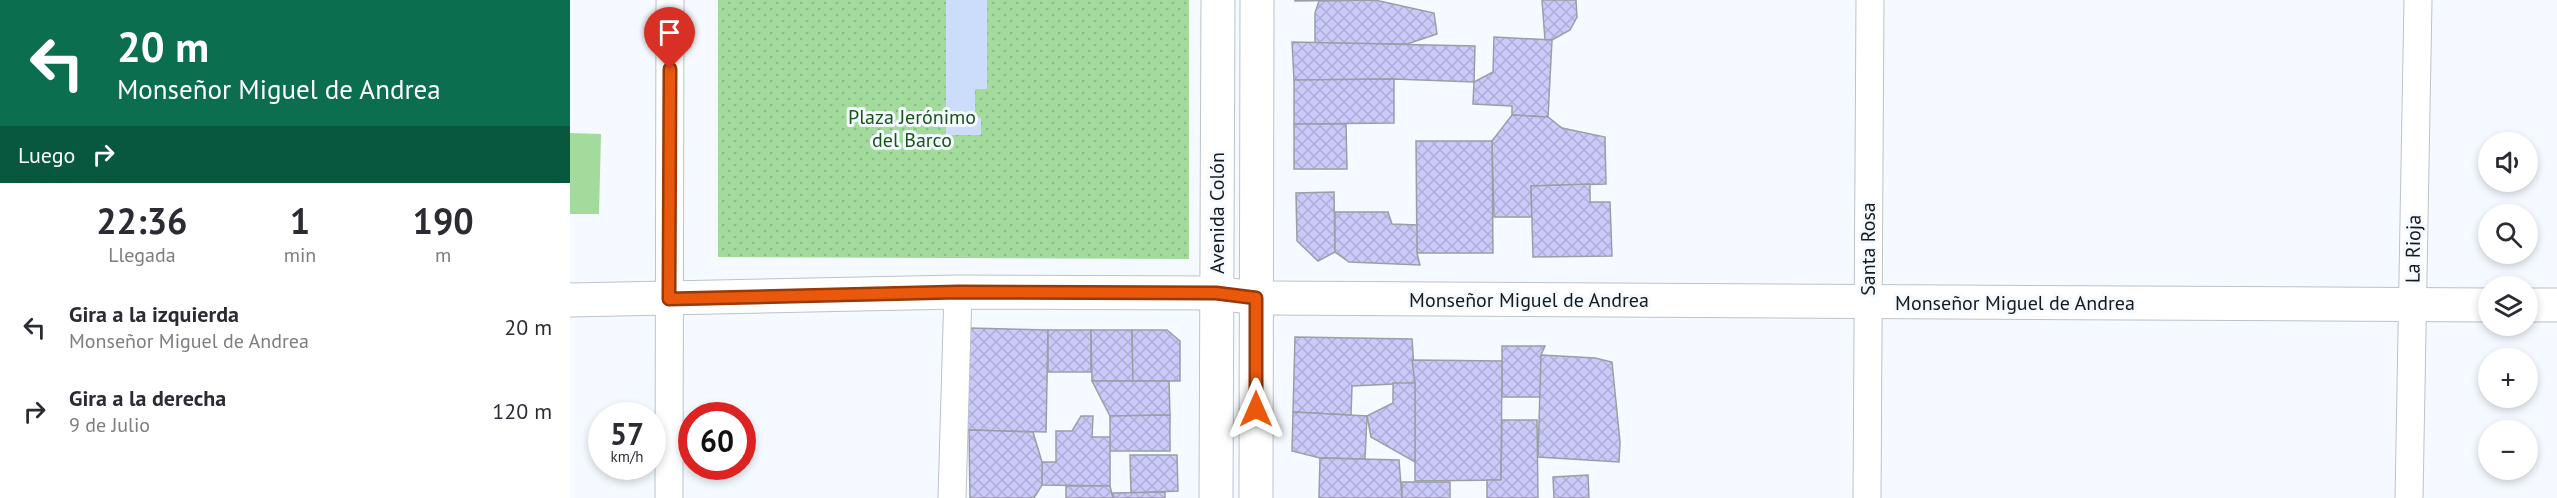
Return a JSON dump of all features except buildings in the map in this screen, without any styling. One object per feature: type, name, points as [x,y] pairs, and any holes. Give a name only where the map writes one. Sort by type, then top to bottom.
[{"type":"main road","name":"Avenida Colón","points":[[1216,498],[1218,0]]},
{"type":"main road","name":"Avenida Colón","points":[[1256,498],[1257,0]]},
{"type":"main road","name":"Monseñor Miguel de Andrea","points":[[570,300],[958,292],[1216,293],[1256,298],[2478,305]]},
{"type":"main road","points":[[2538,305],[2557,305]]},
{"type":"street","points":[[669,498],[670,0]]},
{"type":"street","name":"Santa Rosa","points":[[1867,498],[1870,0]]},
{"type":"street","name":"La Rioja","points":[[2409,498],[2418,0]]},
{"type":"street","points":[[952,498],[958,292]]},
{"type":"green space","name":"Plaza Jerónimo del Barco","points":[[718,0],[1189,0],[1189,259],[718,257]]},
{"type":"green space","points":[[570,133],[601,134],[599,214],[570,214]]},
{"type":"water","points":[[946,0],[987,0],[987,89],[975,89],[975,117],[981,118],[981,135],[946,135]]},
{"type":"route","points":[[670,69],[669,299],[958,292],[1216,293],[1256,298],[1256,409]]}]
